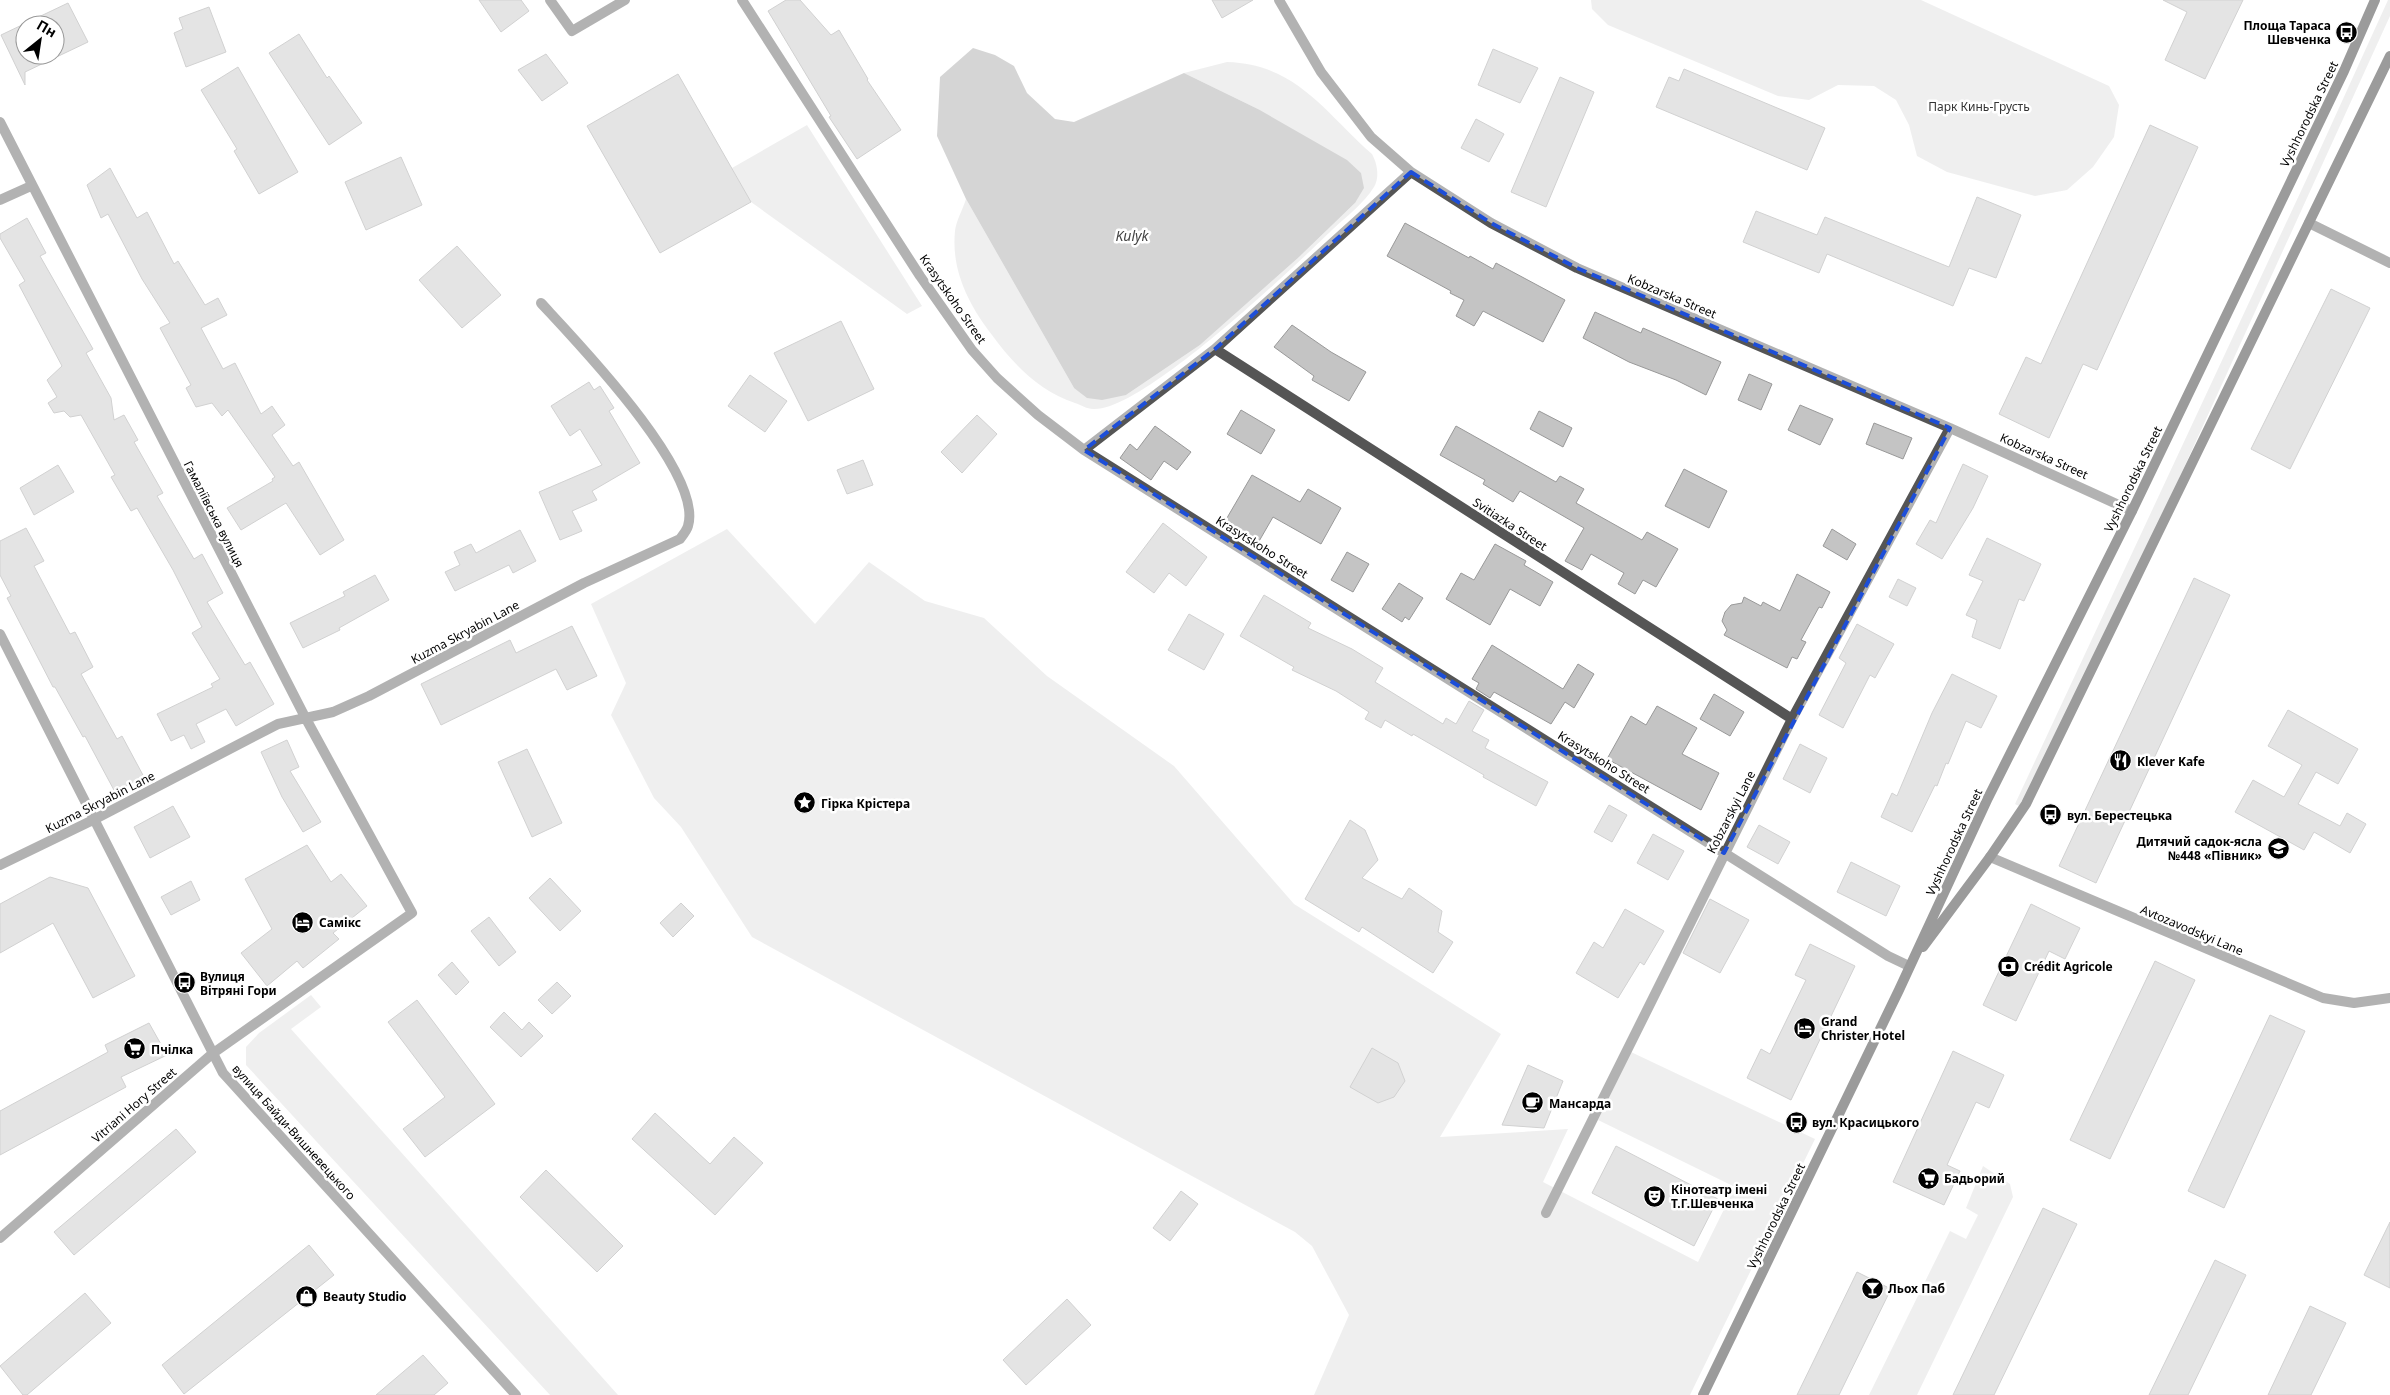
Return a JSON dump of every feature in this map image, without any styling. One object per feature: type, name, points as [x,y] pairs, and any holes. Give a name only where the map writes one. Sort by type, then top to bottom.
[{"type":"main road","name":"Vyshhorodska Street","points":[[1703,1395],[1988,798],[2132,511],[2344,71],[2375,0]]},
{"type":"main road","name":"Vyshhorodska Street","points":[[1909,966],[1990,858],[2026,804],[2390,56]]},
{"type":"street","points":[[550,0],[572,31],[625,0]]},
{"type":"street","name":"Krasytskoho Street","points":[[742,0],[920,276],[972,350],[997,378],[1038,415],[1084,450],[1888,956],[1909,966]]},
{"type":"street","name":"Kobzarska Street","points":[[1279,0],[1321,72],[1371,137],[1411,172],[1491,223],[1577,268],[1950,428],[2132,511]]},
{"type":"street","name":"Гамаліївська вулиця","points":[[0,122],[31,186],[305,717],[412,913]]},
{"type":"street","points":[[1084,450],[1214,349],[1411,172]]},
{"type":"street","points":[[0,200],[31,186]]},
{"type":"street","points":[[2309,223],[2390,263]]},
{"type":"street","name":"Kuzma Skryabin Lane","points":[[0,865],[95,819],[278,724],[333,712],[369,696],[584,584],[680,539],[688,525],[688,508],[680,479],[637,411],[603,370],[541,303]]},
{"type":"street","name":"Svitiazka Street","points":[[1214,349],[1792,720]]},
{"type":"street","name":"Kobzarskyi Lane","points":[[1546,1213],[1792,720],[1950,428]]},
{"type":"street","name":"вулиця Байди-Вишневецького","points":[[0,634],[223,1073],[516,1395]]},
{"type":"street","name":"Avtozavodskyi Lane","points":[[1990,858],[2323,998],[2354,1003],[2390,998]]},
{"type":"street","name":"Vitriani Hory Street","points":[[0,1238],[212,1054],[412,913]]},
{"type":"highlighted area","points":[[1411,172],[1491,223],[1577,268],[1950,428],[1724,853],[1084,450],[1215,349]]},
{"type":"green space","name":"Парк Кинь-Грусть","points":[[1591,0],[1921,0],[2109,86],[2119,105],[2114,137],[2093,167],[2067,190],[2035,196],[1947,172],[1917,156],[1909,125],[1896,100],[1874,86],[1838,85],[1809,100],[1778,96],[1608,25],[1592,9]]},
{"type":"green space","points":[[2388,0],[2390,0],[2390,16],[2103,645],[2021,807],[2015,804]]},
{"type":"green space","points":[[1227,62],[1251,65],[1273,72],[1292,81],[1308,94],[1372,154],[1377,170],[1377,179],[1374,187],[1354,210],[1252,304],[1180,364],[1145,388],[1115,404],[1093,409],[1086,408],[1050,392],[1028,376],[1009,357],[976,312],[963,287],[954,246],[958,219],[966,199],[1074,388],[1126,395],[1200,345],[1298,258],[1355,203],[1258,109],[1184,73]]},
{"type":"green space","points":[[807,125],[922,306],[907,314],[751,202],[732,168]]},
{"type":"green space","points":[[727,529],[815,624],[869,562],[925,601],[984,618],[1047,676],[1174,766],[1294,904],[1501,1034],[1440,1137],[1568,1129],[1543,1182],[1698,1262],[1735,1187],[1598,1120],[1631,1052],[1815,1139],[1690,1395],[1314,1395],[1349,1315],[1312,1246],[1295,1232],[752,937],[681,827],[654,798],[611,715],[626,683],[591,604]]},
{"type":"green space","points":[[311,995],[321,1007],[291,1029],[618,1395],[550,1395],[246,1065],[246,1047],[259,1033]]},
{"type":"green space","points":[[1983,1166],[2010,1184],[2013,1197],[1917,1395],[1869,1395],[1950,1231],[1966,1239],[1978,1215],[1966,1208]]},
{"type":"water","name":"Kulyk","points":[[973,48],[995,55],[1014,66],[1027,93],[1055,119],[1074,122],[1184,73],[1258,109],[1347,160],[1361,173],[1364,188],[1355,203],[1298,258],[1200,345],[1126,395],[1102,400],[1087,398],[1074,388],[966,199],[937,136],[940,77]]},
{"type":"building","points":[[479,0],[521,0],[529,11],[501,32]]},
{"type":"building","points":[[786,0],[800,0],[831,35],[839,30],[867,80],[901,130],[857,159],[829,117],[831,116],[768,11]]},
{"type":"building","points":[[1212,0],[1253,0],[1222,18]]},
{"type":"building","points":[[2163,0],[2243,0],[2205,79],[2165,60],[2187,12]]},
{"type":"building","points":[[68,3],[88,42],[65,53],[65,15],[43,15]]},
{"type":"building","points":[[209,7],[226,52],[186,67],[174,33],[183,29],[179,18]]},
{"type":"building","points":[[15,28],[15,64],[1,35]]},
{"type":"building","points":[[299,34],[327,78],[329,76],[362,123],[329,145],[269,53]]},
{"type":"building","points":[[1493,49],[1538,68],[1520,103],[1478,85]]},
{"type":"building","points":[[546,54],[568,83],[542,101],[518,70]]},
{"type":"building","points":[[15,65],[40,65],[25,72],[25,85]]},
{"type":"building","points":[[238,67],[298,172],[259,194],[234,151],[237,149],[201,90]]},
{"type":"building","points":[[1684,69],[1825,128],[1807,170],[1656,107],[1669,77],[1679,81]]},
{"type":"building","points":[[678,74],[751,202],[660,253],[587,126]]},
{"type":"building","points":[[1560,77],[1594,92],[1546,207],[1511,192]]},
{"type":"building","points":[[1476,119],[1504,134],[1489,162],[1461,148]]},
{"type":"building","points":[[2150,125],[2198,147],[2097,370],[2083,364],[2049,438],[1999,414],[2026,357],[2041,364]]},
{"type":"building","points":[[401,157],[422,205],[366,230],[345,182]]},
{"type":"building","points":[[110,168],[137,218],[147,212],[174,264],[178,261],[205,305],[218,298],[227,315],[201,328],[223,369],[235,363],[261,414],[272,406],[285,425],[272,435],[293,466],[299,462],[344,540],[320,555],[286,503],[241,530],[227,508],[273,481],[272,479],[275,477],[228,410],[222,416],[212,403],[196,407],[186,388],[191,385],[160,328],[170,323],[142,279],[108,214],[101,218],[87,185]]},
{"type":"building","points":[[1977,197],[2021,215],[1996,278],[1969,268],[1953,306],[1827,254],[1819,273],[1743,242],[1756,211],[1817,235],[1825,217],[1949,267]]},
{"type":"building","points":[[27,218],[46,253],[40,256],[93,349],[86,353],[111,398],[114,420],[124,415],[138,440],[134,442],[163,493],[157,496],[194,559],[202,554],[223,593],[207,602],[245,665],[250,662],[274,704],[236,726],[226,709],[196,724],[205,742],[191,749],[184,735],[171,741],[157,714],[213,687],[211,684],[220,679],[192,633],[202,627],[173,570],[137,508],[131,511],[111,477],[115,475],[81,415],[70,417],[64,411],[54,413],[48,403],[57,397],[47,380],[62,366],[19,285],[25,281],[0,238],[0,234]]},
{"type":"building","points":[[1405,223],[1469,258],[1470,256],[1493,269],[1496,263],[1565,300],[1543,342],[1483,311],[1474,326],[1456,316],[1464,300],[1387,256]]},
{"type":"building","points":[[457,246],[501,295],[462,328],[419,280]]},
{"type":"building","points":[[2331,289],[2370,308],[2290,469],[2251,449]]},
{"type":"building","points":[[1595,312],[1641,333],[1643,328],[1721,362],[1706,395],[1676,380],[1629,362],[1583,338]]},
{"type":"building","points":[[841,321],[874,389],[808,421],[774,353]]},
{"type":"building","points":[[1292,325],[1331,352],[1366,372],[1349,401],[1312,380],[1314,376],[1274,347]]},
{"type":"building","points":[[1749,374],[1772,384],[1761,410],[1738,400]]},
{"type":"building","points":[[750,375],[787,401],[765,432],[728,406]]},
{"type":"building","points":[[589,382],[594,390],[600,386],[614,408],[609,411],[640,463],[592,491],[597,500],[572,511],[582,531],[560,540],[539,492],[602,465],[580,429],[570,436],[551,406]]},
{"type":"building","points":[[1800,405],[1833,419],[1820,445],[1788,430]]},
{"type":"building","points":[[1241,410],[1275,430],[1261,454],[1227,434]]},
{"type":"building","points":[[1539,411],[1572,428],[1563,447],[1530,429]]},
{"type":"building","points":[[977,415],[997,434],[962,473],[941,452]]},
{"type":"building","points":[[1874,423],[1912,438],[1903,459],[1866,444]]},
{"type":"building","points":[[1155,426],[1191,452],[1177,470],[1164,461],[1151,480],[1120,458],[1130,444],[1137,450]]},
{"type":"building","points":[[1456,426],[1556,482],[1560,476],[1584,489],[1576,503],[1642,540],[1647,532],[1678,549],[1656,587],[1643,580],[1635,594],[1618,584],[1624,573],[1591,554],[1582,570],[1565,561],[1584,528],[1520,491],[1513,502],[1483,484],[1485,480],[1440,455]]},
{"type":"building","points":[[863,460],[873,485],[847,494],[837,470]]},
{"type":"building","points":[[1963,464],[1988,476],[1973,508],[1942,559],[1916,544],[1930,520],[1936,523]]},
{"type":"building","points":[[58,465],[74,492],[34,515],[20,488]]},
{"type":"building","points":[[1684,469],[1727,491],[1709,528],[1665,506]]},
{"type":"building","points":[[1252,475],[1300,502],[1308,489],[1341,508],[1321,544],[1273,517],[1258,543],[1224,523]]},
{"type":"building","points":[[1163,523],[1207,557],[1186,586],[1169,573],[1154,593],[1126,572]]},
{"type":"building","points":[[26,528],[44,561],[34,566],[70,634],[75,632],[93,667],[81,674],[117,739],[122,736],[144,777],[115,792],[85,736],[83,737],[55,687],[53,687],[7,598],[11,596],[0,575],[0,541]]},
{"type":"building","points":[[1832,529],[1856,544],[1847,560],[1823,546]]},
{"type":"building","points":[[520,530],[536,561],[513,573],[509,565],[455,591],[445,572],[460,565],[454,552],[471,544],[476,553]]},
{"type":"building","points":[[1987,538],[2041,564],[2024,601],[2019,599],[2000,649],[1972,637],[1977,620],[1966,615],[1983,581],[1969,575]]},
{"type":"building","points":[[1495,544],[1526,561],[1524,565],[1553,582],[1540,606],[1510,589],[1490,625],[1446,599],[1461,573],[1474,580]]},
{"type":"building","points":[[1347,552],[1369,564],[1353,592],[1331,580]]},
{"type":"building","points":[[1797,574],[1830,592],[1822,608],[1819,607],[1801,640],[1806,642],[1797,659],[1792,657],[1787,668],[1724,635],[1727,630],[1722,621],[1725,612],[1731,605],[1742,603],[1744,597],[1761,606],[1763,602],[1780,611]]},
{"type":"building","points":[[375,575],[389,600],[339,628],[340,630],[303,648],[290,623],[345,596],[343,592]]},
{"type":"building","points":[[2194,578],[2230,595],[2096,883],[2059,866]]},
{"type":"building","points":[[1898,579],[1916,588],[1907,606],[1889,597]]},
{"type":"building","points":[[1399,583],[1423,598],[1409,620],[1405,617],[1402,622],[1382,609]]},
{"type":"building","points":[[1264,595],[1311,623],[1308,628],[1352,649],[1383,668],[1375,682],[1443,724],[1446,718],[1456,724],[1469,701],[1484,710],[1472,731],[1489,740],[1485,748],[1548,782],[1536,806],[1483,777],[1484,775],[1413,734],[1412,736],[1385,720],[1381,728],[1365,719],[1369,712],[1336,691],[1292,670],[1294,667],[1240,636]]},
{"type":"building","points":[[1189,614],[1224,634],[1204,670],[1168,650]]},
{"type":"building","points":[[1857,624],[1894,644],[1875,678],[1870,675],[1843,728],[1819,715],[1846,663],[1839,658]]},
{"type":"building","points":[[572,626],[597,676],[567,690],[556,669],[441,725],[421,684],[510,640],[516,653]]},
{"type":"building","points":[[1492,645],[1563,689],[1578,664],[1594,674],[1574,708],[1565,702],[1551,724],[1494,692],[1490,698],[1476,689],[1479,683],[1472,679]]},
{"type":"building","points":[[1952,674],[1997,696],[1981,728],[1966,721],[1948,764],[1946,763],[1937,786],[1935,785],[1912,832],[1881,817],[1892,793],[1897,796],[1932,713]]},
{"type":"building","points":[[1714,694],[1744,712],[1730,736],[1700,719]]},
{"type":"building","points":[[1657,706],[1697,728],[1682,754],[1719,773],[1701,810],[1607,759],[1631,716],[1646,725]]},
{"type":"building","points":[[2288,710],[2358,749],[2338,784],[2316,772],[2298,804],[2340,826],[2347,813],[2366,824],[2350,853],[2314,832],[2304,850],[2235,812],[2253,780],[2284,797],[2302,765],[2268,746]]},
{"type":"building","points":[[287,740],[299,767],[290,771],[321,822],[303,832],[282,797],[261,752]]},
{"type":"building","points":[[1800,744],[1827,758],[1810,793],[1783,779]]},
{"type":"building","points":[[527,749],[562,823],[532,837],[498,762]]},
{"type":"building","points":[[1609,805],[1627,815],[1612,842],[1594,832]]},
{"type":"building","points":[[173,806],[190,837],[150,858],[134,827]]},
{"type":"building","points":[[1350,820],[1365,830],[1378,860],[1362,878],[1402,899],[1409,888],[1442,911],[1438,932],[1453,942],[1433,973],[1362,927],[1359,932],[1305,899]]},
{"type":"building","points":[[1759,825],[1790,842],[1778,864],[1747,847]]},
{"type":"building","points":[[1653,834],[1684,851],[1668,880],[1637,863]]},
{"type":"building","points":[[307,845],[331,882],[341,874],[367,906],[333,933],[339,939],[303,968],[297,961],[267,986],[241,953],[272,929],[245,879]]},
{"type":"building","points":[[1851,862],[1900,886],[1886,916],[1837,892]]},
{"type":"building","points":[[50,877],[88,888],[135,976],[93,998],[53,923],[0,953],[0,904]]},
{"type":"building","points":[[550,878],[581,911],[560,931],[529,898]]},
{"type":"building","points":[[191,881],[200,900],[171,915],[161,897]]},
{"type":"building","points":[[1710,899],[1749,920],[1720,973],[1683,953]]},
{"type":"building","points":[[681,903],[694,916],[673,937],[660,923]]},
{"type":"building","points":[[2031,904],[2080,928],[2065,959],[2049,951],[2016,1021],[1983,1005]]},
{"type":"building","points":[[1625,909],[1664,931],[1644,965],[1640,962],[1618,998],[1576,973],[1594,942],[1603,948]]},
{"type":"building","points":[[489,917],[516,952],[499,966],[471,931]]},
{"type":"building","points":[[1810,944],[1855,966],[1791,1100],[1747,1078],[1761,1049],[1770,1054],[1806,980],[1795,975]]},
{"type":"building","points":[[2155,961],[2195,980],[2110,1159],[2070,1140]]},
{"type":"building","points":[[452,962],[469,982],[456,995],[438,975]]},
{"type":"building","points":[[557,982],[571,996],[552,1014],[538,1000]]},
{"type":"building","points":[[417,1000],[495,1104],[425,1157],[403,1129],[445,1097],[388,1022]]},
{"type":"building","points":[[504,1012],[522,1030],[529,1022],[543,1036],[521,1057],[490,1027]]},
{"type":"building","points":[[2270,1015],[2305,1031],[2224,1208],[2188,1191]]},
{"type":"building","points":[[149,1023],[167,1055],[121,1077],[126,1087],[0,1155],[0,1111],[108,1052],[105,1045]]},
{"type":"building","points":[[1372,1048],[1398,1063],[1405,1081],[1394,1097],[1378,1103],[1350,1087]]},
{"type":"building","points":[[1953,1051],[2004,1075],[1989,1108],[1976,1102],[1947,1165],[1960,1171],[1944,1205],[1893,1182]]},
{"type":"building","name":"Мансарда","points":[[1528,1065],[1563,1081],[1544,1128],[1502,1125]]},
{"type":"building","points":[[655,1113],[710,1164],[734,1137],[763,1163],[715,1215],[632,1139]]},
{"type":"building","points":[[176,1129],[196,1152],[74,1255],[54,1232]]},
{"type":"building","name":"Кінотеатр імені Т.Г.Шевченка","points":[[1616,1146],[1718,1199],[1694,1246],[1592,1193]]},
{"type":"building","points":[[546,1170],[623,1246],[597,1272],[520,1197]]},
{"type":"building","points":[[1181,1191],[1198,1204],[1170,1241],[1153,1228]]},
{"type":"building","points":[[2043,1208],[2077,1224],[1994,1395],[1953,1395]]},
{"type":"building","points":[[2390,1222],[2390,1288],[2364,1275]]},
{"type":"building","points":[[309,1245],[334,1275],[184,1394],[162,1365]]},
{"type":"building","points":[[2215,1260],[2246,1275],[2188,1395],[2149,1395]]},
{"type":"building","points":[[1857,1272],[1891,1289],[1839,1395],[1797,1395]]},
{"type":"building","points":[[85,1293],[111,1323],[27,1395],[23,1395],[0,1366]]},
{"type":"building","points":[[1067,1299],[1091,1325],[1026,1385],[1003,1360]]},
{"type":"building","points":[[2310,1306],[2346,1323],[2311,1395],[2268,1395]]},
{"type":"building","points":[[423,1355],[448,1383],[434,1395],[376,1395]]},
{"type":"place","name":"Площа Тараса Шевченка","points":[[2347,32]]},
{"type":"place","name":"Klever Kafe","points":[[2121,761]]},
{"type":"place","name":"Гірка Крістера","points":[[805,803]]},
{"type":"place","name":"вул. Берестецька","points":[[2051,815]]},
{"type":"place","name":"Дитячий садок-ясла №448 «Півник»","points":[[2278,848]]},
{"type":"place","name":"Самікс","points":[[303,922]]},
{"type":"place","name":"Crédit Agricole","points":[[2008,966]]},
{"type":"place","name":"Вулиця Вітряні Гори","points":[[184,983]]},
{"type":"place","name":"Grand Christer Hotel","points":[[1805,1028]]},
{"type":"place","name":"Пчілка","points":[[135,1049]]},
{"type":"place","name":"Мансарда","points":[[1533,1103]]},
{"type":"place","name":"вул. Красицького","points":[[1796,1122]]},
{"type":"place","name":"Бадьорий","points":[[1928,1178]]},
{"type":"place","name":"Кінотеатр імені Т.Г.Шевченка","points":[[1655,1196]]},
{"type":"place","name":"Льох Паб","points":[[1872,1288]]},
{"type":"place","name":"Beauty Studio","points":[[307,1296]]}]
